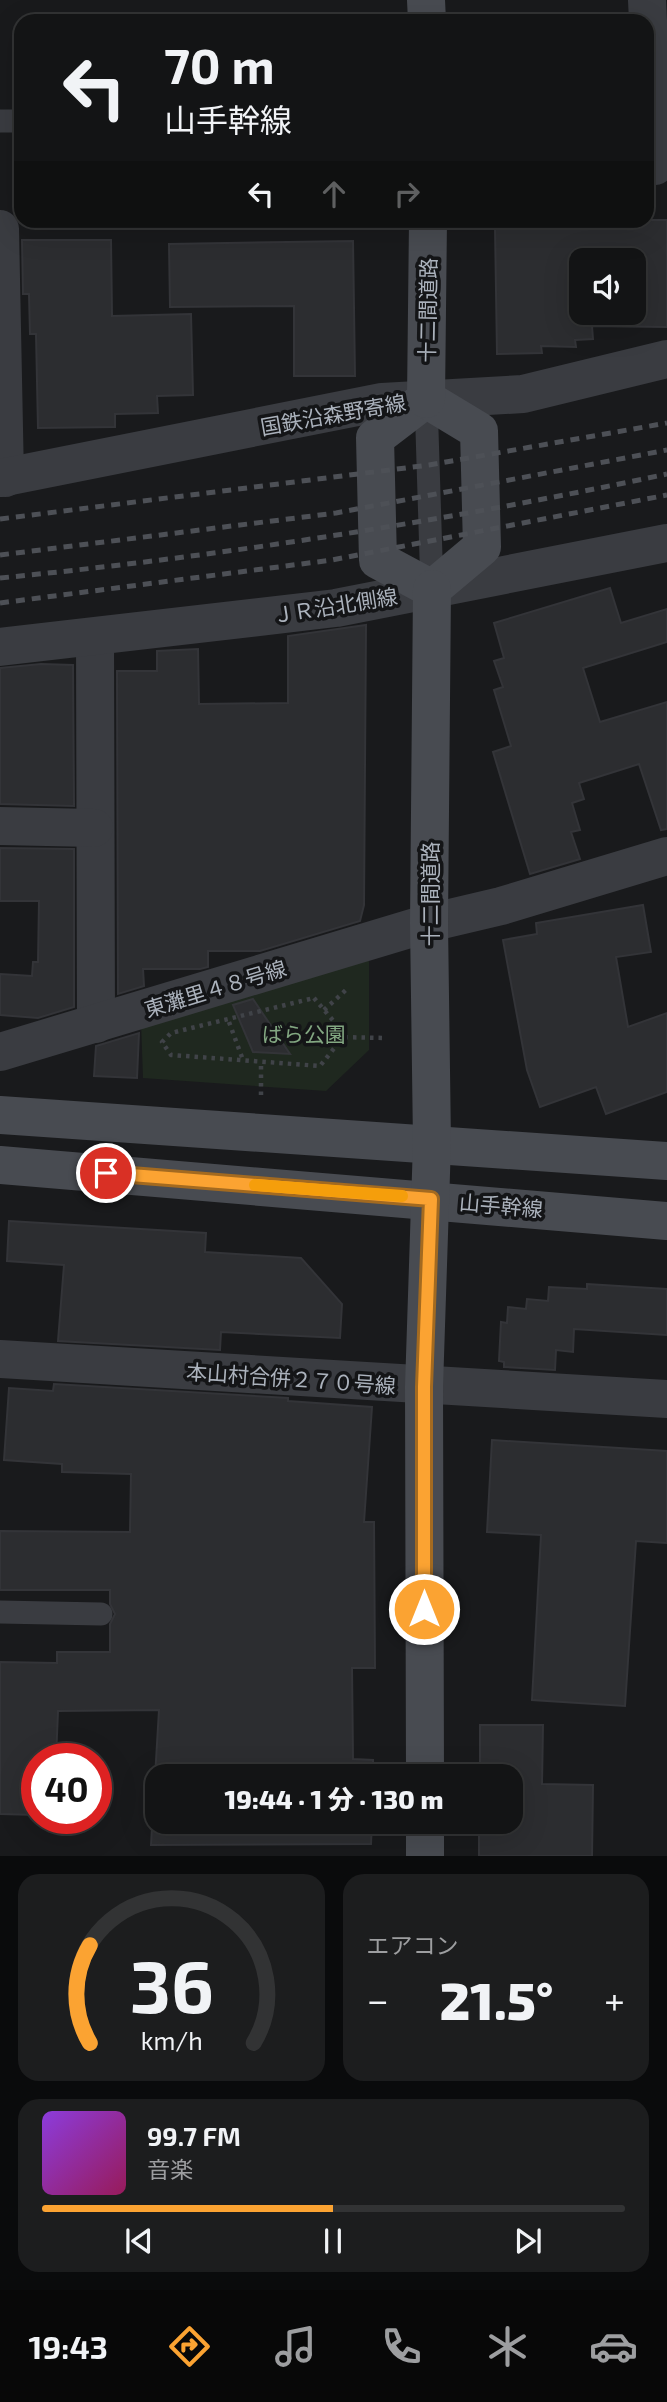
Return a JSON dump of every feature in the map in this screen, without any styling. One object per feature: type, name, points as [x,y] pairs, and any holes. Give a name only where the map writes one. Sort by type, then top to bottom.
[{"type":"street","points":[[654,116],[657,165]]},
{"type":"street","name":"十二間道路","points":[[426,400],[428,228]]},
{"type":"street","points":[[0,229],[2,478]]},
{"type":"street","name":"国鉄沿森野寄線","points":[[2,478],[382,402],[523,394],[667,359]]},
{"type":"street","points":[[426,400],[480,431],[482,547],[432,589],[378,561],[375,439],[426,400]]},
{"type":"street","name":"ＪＲ沿北側線","points":[[0,647],[336,608],[667,543]]},
{"type":"street","name":"十二間道路","points":[[425,1764],[424,1387],[432,1143],[429,923],[432,589]]},
{"type":"street","points":[[95,638],[93,828],[96,1024]]},
{"type":"street","points":[[0,826],[93,828]]},
{"type":"street","name":"東灘里４８号線","points":[[0,1052],[429,923],[501,906],[667,856]]},
{"type":"street","points":[[0,1115],[667,1161]]},
{"type":"street","name":"山手幹線","points":[[0,1164],[667,1221]]},
{"type":"street","name":"本山村合併２７０号線","points":[[0,1359],[424,1387],[667,1399]]},
{"type":"street","points":[[425,1834],[425,1856]]},
{"type":"lane","points":[[426,400],[432,589]]},
{"type":"lane","points":[[0,1612],[101,1614]]},
{"type":"path","points":[[314,998],[336,1024],[336,1046],[320,1066],[171,1055],[162,1042],[171,1033],[227,1019],[314,998]]},
{"type":"path","points":[[227,1019],[244,1060]]},
{"type":"path","points":[[336,1037],[385,1038]]},
{"type":"path","points":[[261,1062],[261,1095]]},
{"type":"green space","name":"ばら公園","points":[[369,955],[369,1050],[326,1091],[143,1078],[141,1022]]},
{"type":"building","points":[[654,220],[667,220],[667,327],[592,326],[593,339],[575,340],[576,347],[541,346],[542,353],[497,354],[495,228],[654,228]]},
{"type":"building","points":[[22,240],[111,240],[112,316],[191,314],[193,395],[157,396],[158,413],[115,414],[115,427],[38,428],[36,334],[30,334],[29,294],[23,294]]},
{"type":"building","points":[[353,241],[355,376],[294,376],[294,306],[170,307],[169,244]]},
{"type":"building","points":[[610,588],[621,623],[667,609],[667,642],[583,668],[600,722],[667,702],[667,829],[661,830],[639,764],[579,783],[584,799],[572,803],[580,830],[571,832],[580,859],[530,874],[493,752],[511,746],[494,690],[503,687],[494,661],[504,658],[494,623]]},
{"type":"building","points":[[366,625],[364,905],[360,921],[260,951],[208,951],[208,967],[200,969],[143,969],[144,986],[118,994],[117,671],[157,671],[157,651],[198,649],[199,704],[288,703],[288,636]]},
{"type":"building","points":[[41,664],[73,665],[74,806],[0,804],[0,668]]},
{"type":"building","points":[[0,848],[74,849],[74,1007],[38,1018],[0,1015],[0,974],[32,976],[33,962],[38,962],[39,901],[0,901]]},
{"type":"building","points":[[643,905],[651,952],[616,957],[628,1027],[667,1013],[667,1092],[606,1114],[596,1087],[540,1107],[527,1070],[503,940],[537,934],[536,923]]},
{"type":"building","points":[[253,999],[290,1054],[253,1052],[233,1005]]},
{"type":"building","points":[[139,1033],[137,1078],[94,1076],[96,1046]]},
{"type":"building","points":[[9,1221],[206,1233],[205,1252],[301,1258],[342,1304],[340,1338],[221,1332],[220,1350],[58,1341],[64,1265],[7,1261]]},
{"type":"building","points":[[587,1284],[667,1289],[667,1335],[574,1329],[573,1352],[556,1350],[555,1370],[504,1367],[504,1362],[499,1361],[501,1322],[507,1323],[508,1307],[526,1309],[527,1299],[548,1301],[549,1287],[587,1289]]},
{"type":"building","points":[[54,1384],[288,1398],[288,1401],[372,1407],[364,1522],[374,1522],[375,1668],[352,1668],[353,1759],[373,1760],[373,1764],[156,1764],[159,1710],[58,1711],[57,1743],[21,1743],[21,1815],[0,1814],[0,1662],[57,1663],[57,1652],[110,1652],[110,1624],[115,1614],[110,1604],[110,1590],[0,1590],[0,1531],[130,1532],[131,1474],[62,1472],[62,1464],[4,1460],[9,1388],[53,1391]]},
{"type":"building","points":[[492,1440],[667,1451],[667,1543],[636,1541],[625,1706],[532,1700],[541,1535],[487,1532]]},
{"type":"building","points":[[480,1725],[543,1725],[542,1784],[593,1785],[592,1856],[479,1856],[479,1834],[523,1834],[523,1764],[480,1764]]},
{"type":"building","points":[[152,1834],[371,1834],[371,1844],[151,1845]]},
{"type":"railway","points":[[0,519],[429,465],[667,423]]},
{"type":"railway","points":[[0,555],[336,513],[667,450]]},
{"type":"railway","points":[[0,578],[168,559],[335,535],[501,507],[667,474]]},
{"type":"railway","points":[[0,603],[332,560],[667,495]]},
{"type":"slow traffic","points":[[255,1185],[402,1196]]},
{"type":"route","points":[[106,1173],[431,1199],[424,1387],[424,1609]]}]
